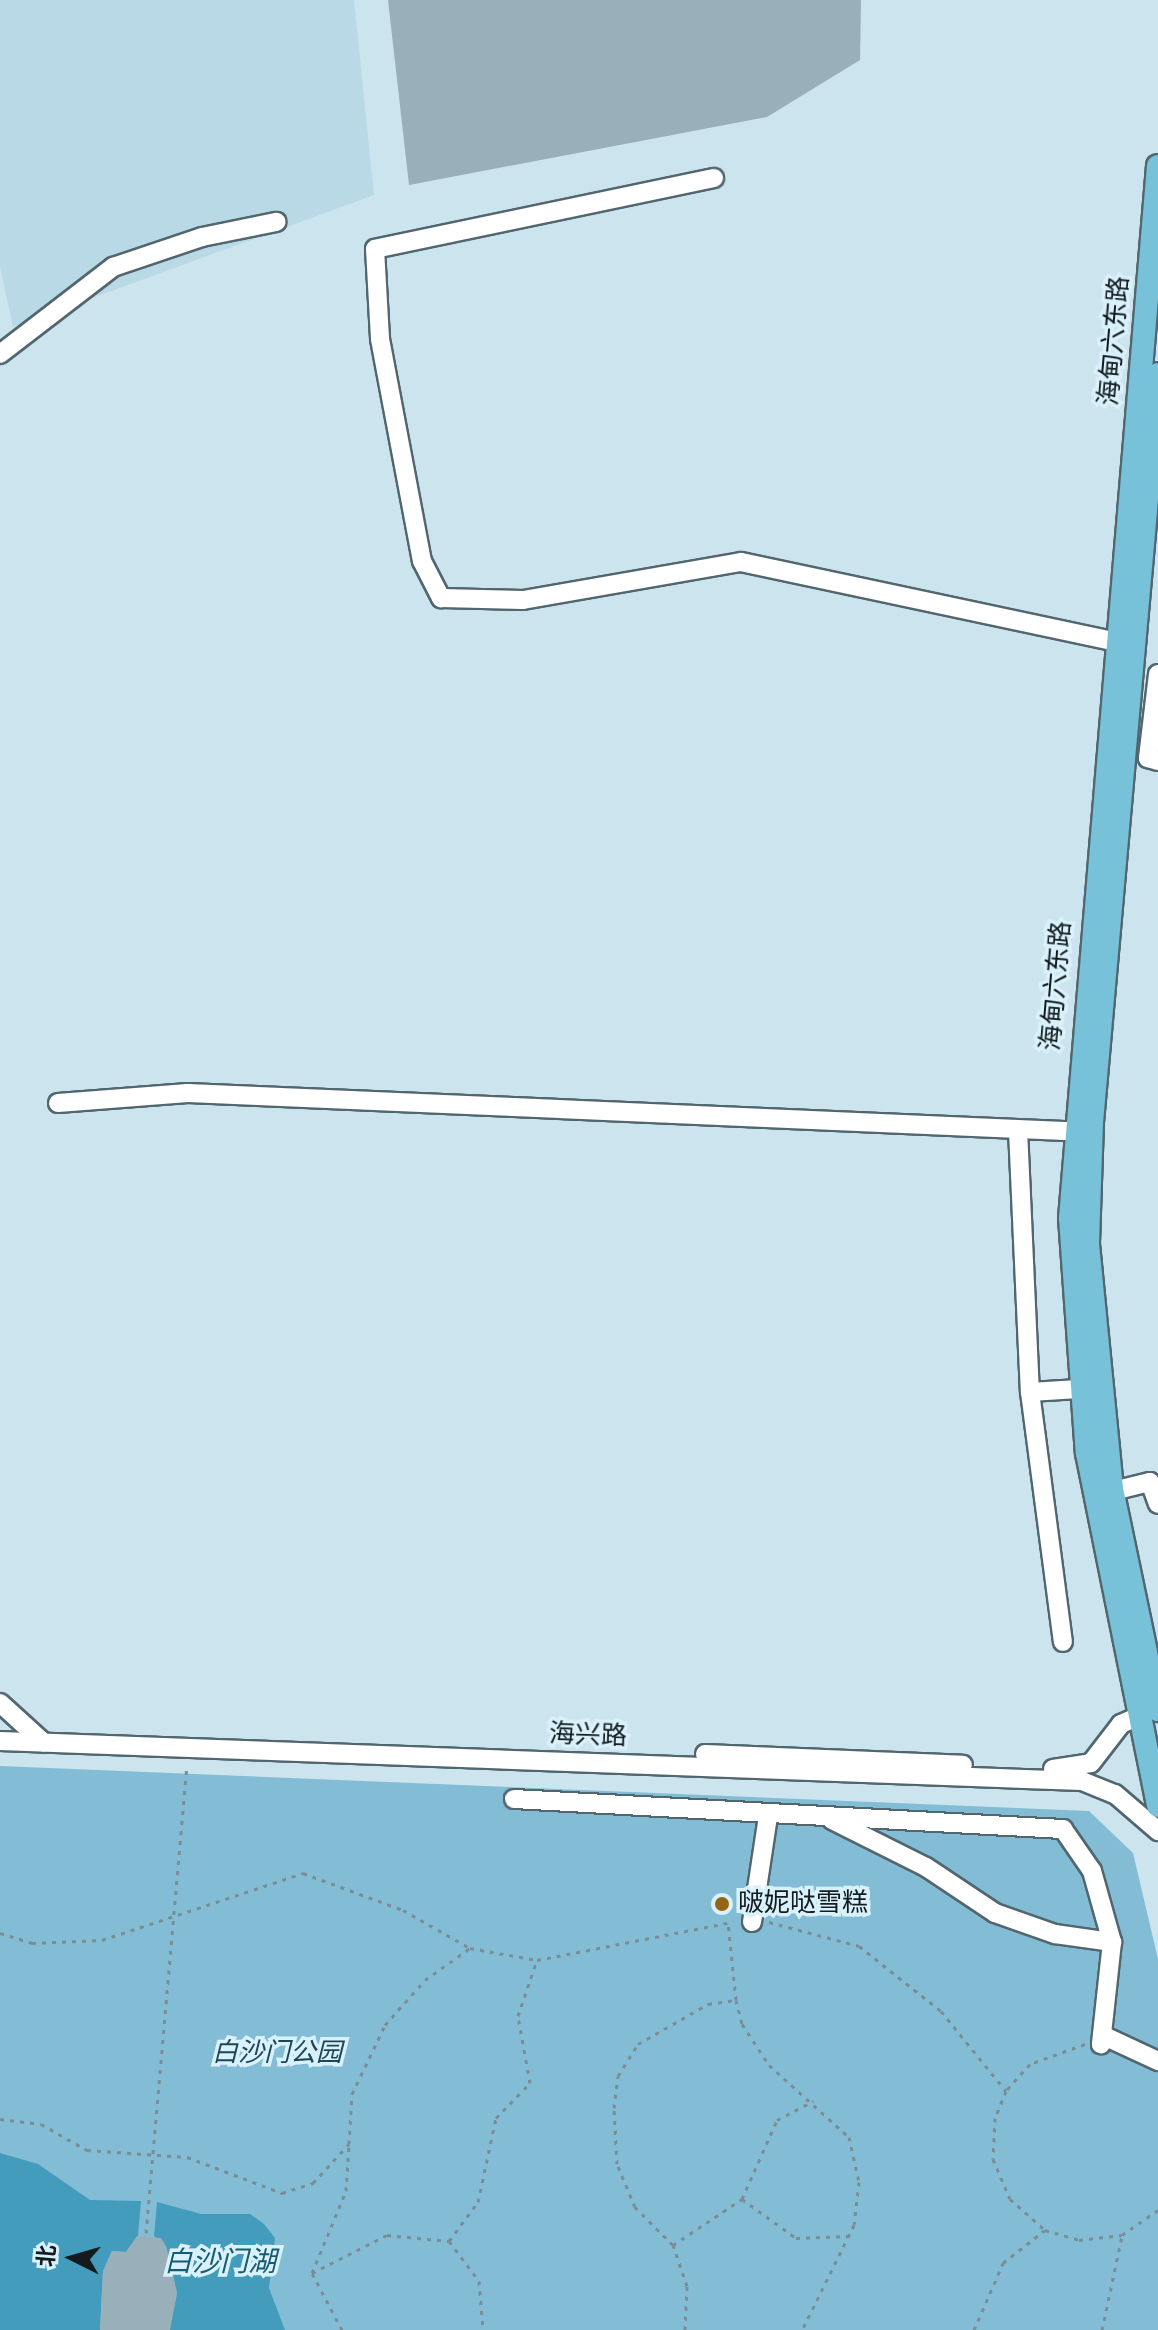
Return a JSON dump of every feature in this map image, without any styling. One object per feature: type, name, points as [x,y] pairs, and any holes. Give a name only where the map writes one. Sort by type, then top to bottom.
[{"type":"main road","name":"海甸六东路","points":[[1158,166],[1152,312],[1082,1132],[1089,1389],[1103,1493],[1148,1713],[1158,1806]]},
{"type":"main road","name":"海甸六东路","points":[[1125,643],[1158,374]]},
{"type":"street","points":[[714,178],[375,249],[380,339],[422,561],[441,598],[523,600],[741,562],[1125,643]]},
{"type":"street","points":[[0,354],[113,267],[202,237],[276,222]]},
{"type":"street","points":[[1158,674],[1148,758],[1158,761]]},
{"type":"street","points":[[58,1103],[188,1093],[1082,1132]]},
{"type":"street","points":[[1018,1130],[1030,1392],[1063,1642]]},
{"type":"street","points":[[1030,1392],[1089,1389]]},
{"type":"street","points":[[1103,1493],[1150,1482],[1158,1504]]},
{"type":"street","points":[[0,1703],[38,1737]]},
{"type":"street","name":"海兴路","points":[[0,1741],[38,1737],[1066,1770],[1096,1760],[1121,1724],[1148,1713]]},
{"type":"street","name":"海兴路","points":[[0,1730],[38,1737],[188,1748],[1082,1781],[1115,1794],[1158,1831]]},
{"type":"street","points":[[514,1799],[768,1816],[1063,1829],[1092,1871],[1112,1942],[1102,2040],[1158,2061]]},
{"type":"street","points":[[752,1922],[768,1816]]},
{"type":"street","points":[[827,1817],[926,1867],[995,1913],[1055,1934],[1112,1942]]},
{"type":"path","points":[[146,2233],[188,1748]]},
{"type":"path","points":[[0,1933],[32,1943],[102,1940],[174,1919],[303,1873],[403,1910],[470,1948],[537,1960],[728,1922],[752,1922],[859,1946],[941,2011],[1006,2091]]},
{"type":"path","points":[[728,1922],[736,2000],[742,2024],[769,2065],[813,2101],[849,2137],[859,2182],[849,2236],[802,2330]]},
{"type":"path","points":[[312,2273],[346,2191],[352,2094],[368,2052],[425,1980],[470,1948]]},
{"type":"path","points":[[449,2241],[478,2202],[496,2118],[530,2083],[518,2016],[537,1960]]},
{"type":"path","points":[[685,2330],[687,2286],[673,2245],[635,2207],[617,2164],[618,2076],[638,2044],[674,2018],[736,2000]]},
{"type":"path","points":[[1102,2040],[1075,2045],[1030,2064],[1006,2091],[995,2118],[993,2159],[1010,2199],[1045,2230],[1079,2240],[1122,2235],[1158,2210]]},
{"type":"path","points":[[673,2245],[742,2199],[777,2120],[813,2101]]},
{"type":"path","points":[[0,2119],[41,2124],[87,2150],[187,2157],[282,2193],[313,2183],[349,2144]]},
{"type":"path","points":[[742,2199],[796,2238],[849,2236]]},
{"type":"path","points":[[974,2330],[1003,2263],[1045,2230]]},
{"type":"path","points":[[312,2273],[387,2235],[449,2241],[479,2281],[483,2330]]},
{"type":"path","points":[[1102,2330],[1122,2235]]},
{"type":"path","points":[[312,2273],[342,2330]]},
{"type":"shaded area","points":[[0,0],[354,0],[374,195],[13,327],[0,267]]},
{"type":"green space","name":"白沙门公园","points":[[0,1766],[1089,1811],[1133,1853],[1158,1959],[1158,2330],[0,2330]]},
{"type":"water","name":"白沙门湖","points":[[0,2153],[38,2164],[90,2200],[141,2201],[138,2236],[126,2252],[112,2251],[103,2271],[100,2330],[0,2330]]},
{"type":"water","name":"白沙门湖","points":[[157,2202],[201,2214],[250,2214],[264,2224],[275,2238],[269,2288],[285,2330],[169,2330],[177,2293],[166,2246],[154,2236]]},
{"type":"building","points":[[388,0],[861,0],[860,60],[767,117],[409,185]]},
{"type":"building","points":[[137,2236],[161,2238],[166,2246],[177,2293],[170,2330],[100,2330],[103,2271],[112,2251],[126,2252]]},
{"type":"place","name":"啵妮哒雪糕","points":[[722,1904]]}]
